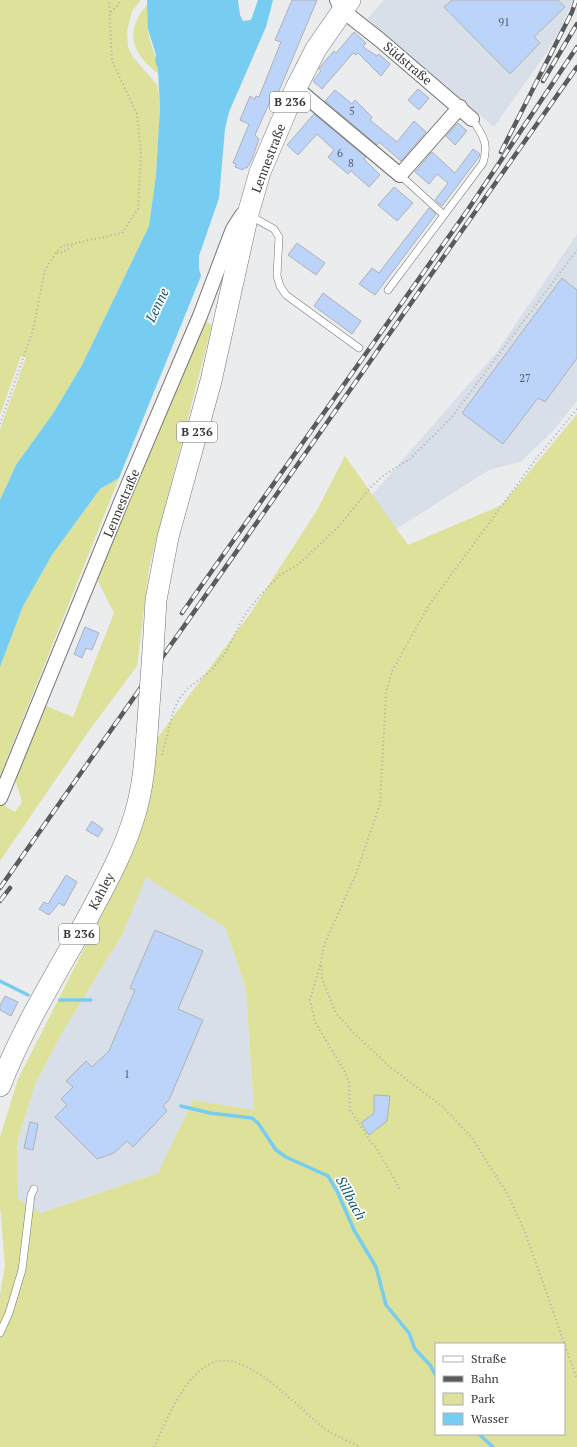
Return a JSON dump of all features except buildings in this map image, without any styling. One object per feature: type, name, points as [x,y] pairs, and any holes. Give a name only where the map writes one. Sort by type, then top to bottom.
[{"type":"main road","name":"Lennestraße","points":[[144,776],[156,600],[168,537],[211,381],[248,214],[260,172],[296,88],[316,49],[343,3]]},
{"type":"main road","name":"Kahley","points":[[0,1086],[7,1061],[118,859],[135,813],[144,776]]},
{"type":"street","name":"Südstraße","points":[[343,3],[472,119]]},
{"type":"street","points":[[296,88],[400,176],[460,107]]},
{"type":"street","name":"Lennestraße","points":[[0,798],[121,502],[200,316],[233,229],[238,218],[242,215],[248,214]]},
{"type":"lane","points":[[388,290],[482,163],[486,151],[483,136],[472,119]]},
{"type":"lane","points":[[400,176],[444,215]]},
{"type":"lane","points":[[248,214],[274,229],[279,237],[277,276],[280,286],[286,295],[359,348]]},
{"type":"lane","points":[[0,1333],[9,1313],[22,1270],[31,1195],[34,1189]]},
{"type":"path","points":[[0,424],[33,330],[45,270],[62,246],[122,233],[138,209],[141,154],[137,114],[112,61],[111,12],[109,0]]},
{"type":"path","points":[[111,12],[119,4],[120,0]]},
{"type":"path","points":[[56,253],[63,252],[75,244]]},
{"type":"path","points":[[160,761],[174,709],[179,699],[188,688],[212,670],[226,652],[244,616],[258,598],[280,575],[299,564],[340,525],[380,480],[410,459],[451,418],[577,250]]},
{"type":"path","points":[[401,1191],[376,1147],[370,1141],[350,1110],[349,1083],[345,1072],[315,1022],[310,1000],[321,962],[324,945],[356,874],[380,804],[386,693],[392,671],[429,605],[536,459],[577,409]]},
{"type":"path","points":[[321,962],[322,979],[336,1013],[352,1032],[390,1066],[443,1107],[472,1138],[508,1195],[525,1232],[564,1343]]},
{"type":"path","points":[[565,1345],[577,1379]]},
{"type":"path","points":[[154,1447],[177,1401],[194,1377],[206,1366],[218,1360],[230,1360],[247,1366],[272,1383],[326,1429],[360,1447]]},
{"type":"shaded area","points":[[384,0],[573,0],[560,30],[547,52],[494,127],[367,19]]},
{"type":"shaded area","points":[[577,234],[577,401],[553,431],[520,462],[489,470],[396,529],[372,495],[496,353]]},
{"type":"shaded area","points":[[146,876],[225,927],[246,988],[254,1110],[193,1100],[158,1173],[41,1213],[18,1199],[17,1142],[36,1082],[61,1035],[123,933]]},
{"type":"green space","points":[[0,0],[141,0],[132,11],[127,32],[128,47],[132,56],[158,86],[160,108],[156,175],[149,226],[82,365],[54,412],[16,465],[0,500],[0,429],[26,357],[21,356],[0,415]]},
{"type":"green space","points":[[148,4],[149,36],[159,74],[142,58],[134,42],[133,33],[135,24],[140,14]]},
{"type":"green space","points":[[201,319],[212,325],[149,568],[137,666],[88,732],[0,861],[0,803],[15,812],[22,802],[14,775],[41,704],[73,717],[114,613],[94,573]]},
{"type":"green space","points":[[577,414],[577,1447],[0,1447],[0,1294],[5,1266],[0,1206],[0,1137],[18,1079],[127,864],[153,744],[250,614],[317,510],[345,456],[408,545],[502,505]],"holes":[[[146,877],[225,927],[246,988],[254,1110],[193,1100],[158,1173],[41,1213],[18,1199],[17,1142],[36,1082],[61,1035],[123,933]]]},
{"type":"green space","points":[[119,478],[0,776],[0,667],[23,606],[52,555],[100,489]]},
{"type":"water","name":"Lenne","points":[[147,0],[238,0],[240,15],[243,21],[251,20],[258,0],[273,0],[266,27],[229,112],[225,129],[219,198],[199,256],[199,269],[201,276],[119,478],[100,489],[52,555],[23,606],[0,667],[0,500],[16,465],[54,412],[82,365],[149,226],[156,175],[160,108],[158,69],[155,61],[156,55],[148,29]]},
{"type":"waterway","name":"Sillbach","points":[[0,981],[28,995]]},
{"type":"waterway","name":"Sillbach","points":[[60,1000],[91,1000]]},
{"type":"waterway","name":"Sillbach","points":[[181,1106],[210,1113],[252,1118],[258,1123],[276,1150],[286,1157],[328,1176],[337,1191],[354,1230],[376,1267],[386,1305],[409,1333],[415,1349],[430,1365],[435,1374]]},
{"type":"waterway","name":"Sillbach","points":[[480,1435],[493,1447]]},
{"type":"railway","points":[[501,152],[572,12],[576,0]]},
{"type":"railway","points":[[543,81],[577,24]]},
{"type":"railway","points":[[182,613],[467,211],[577,47]]},
{"type":"railway","points":[[0,888],[577,67]]},
{"type":"railway","points":[[0,901],[10,888]]}]
